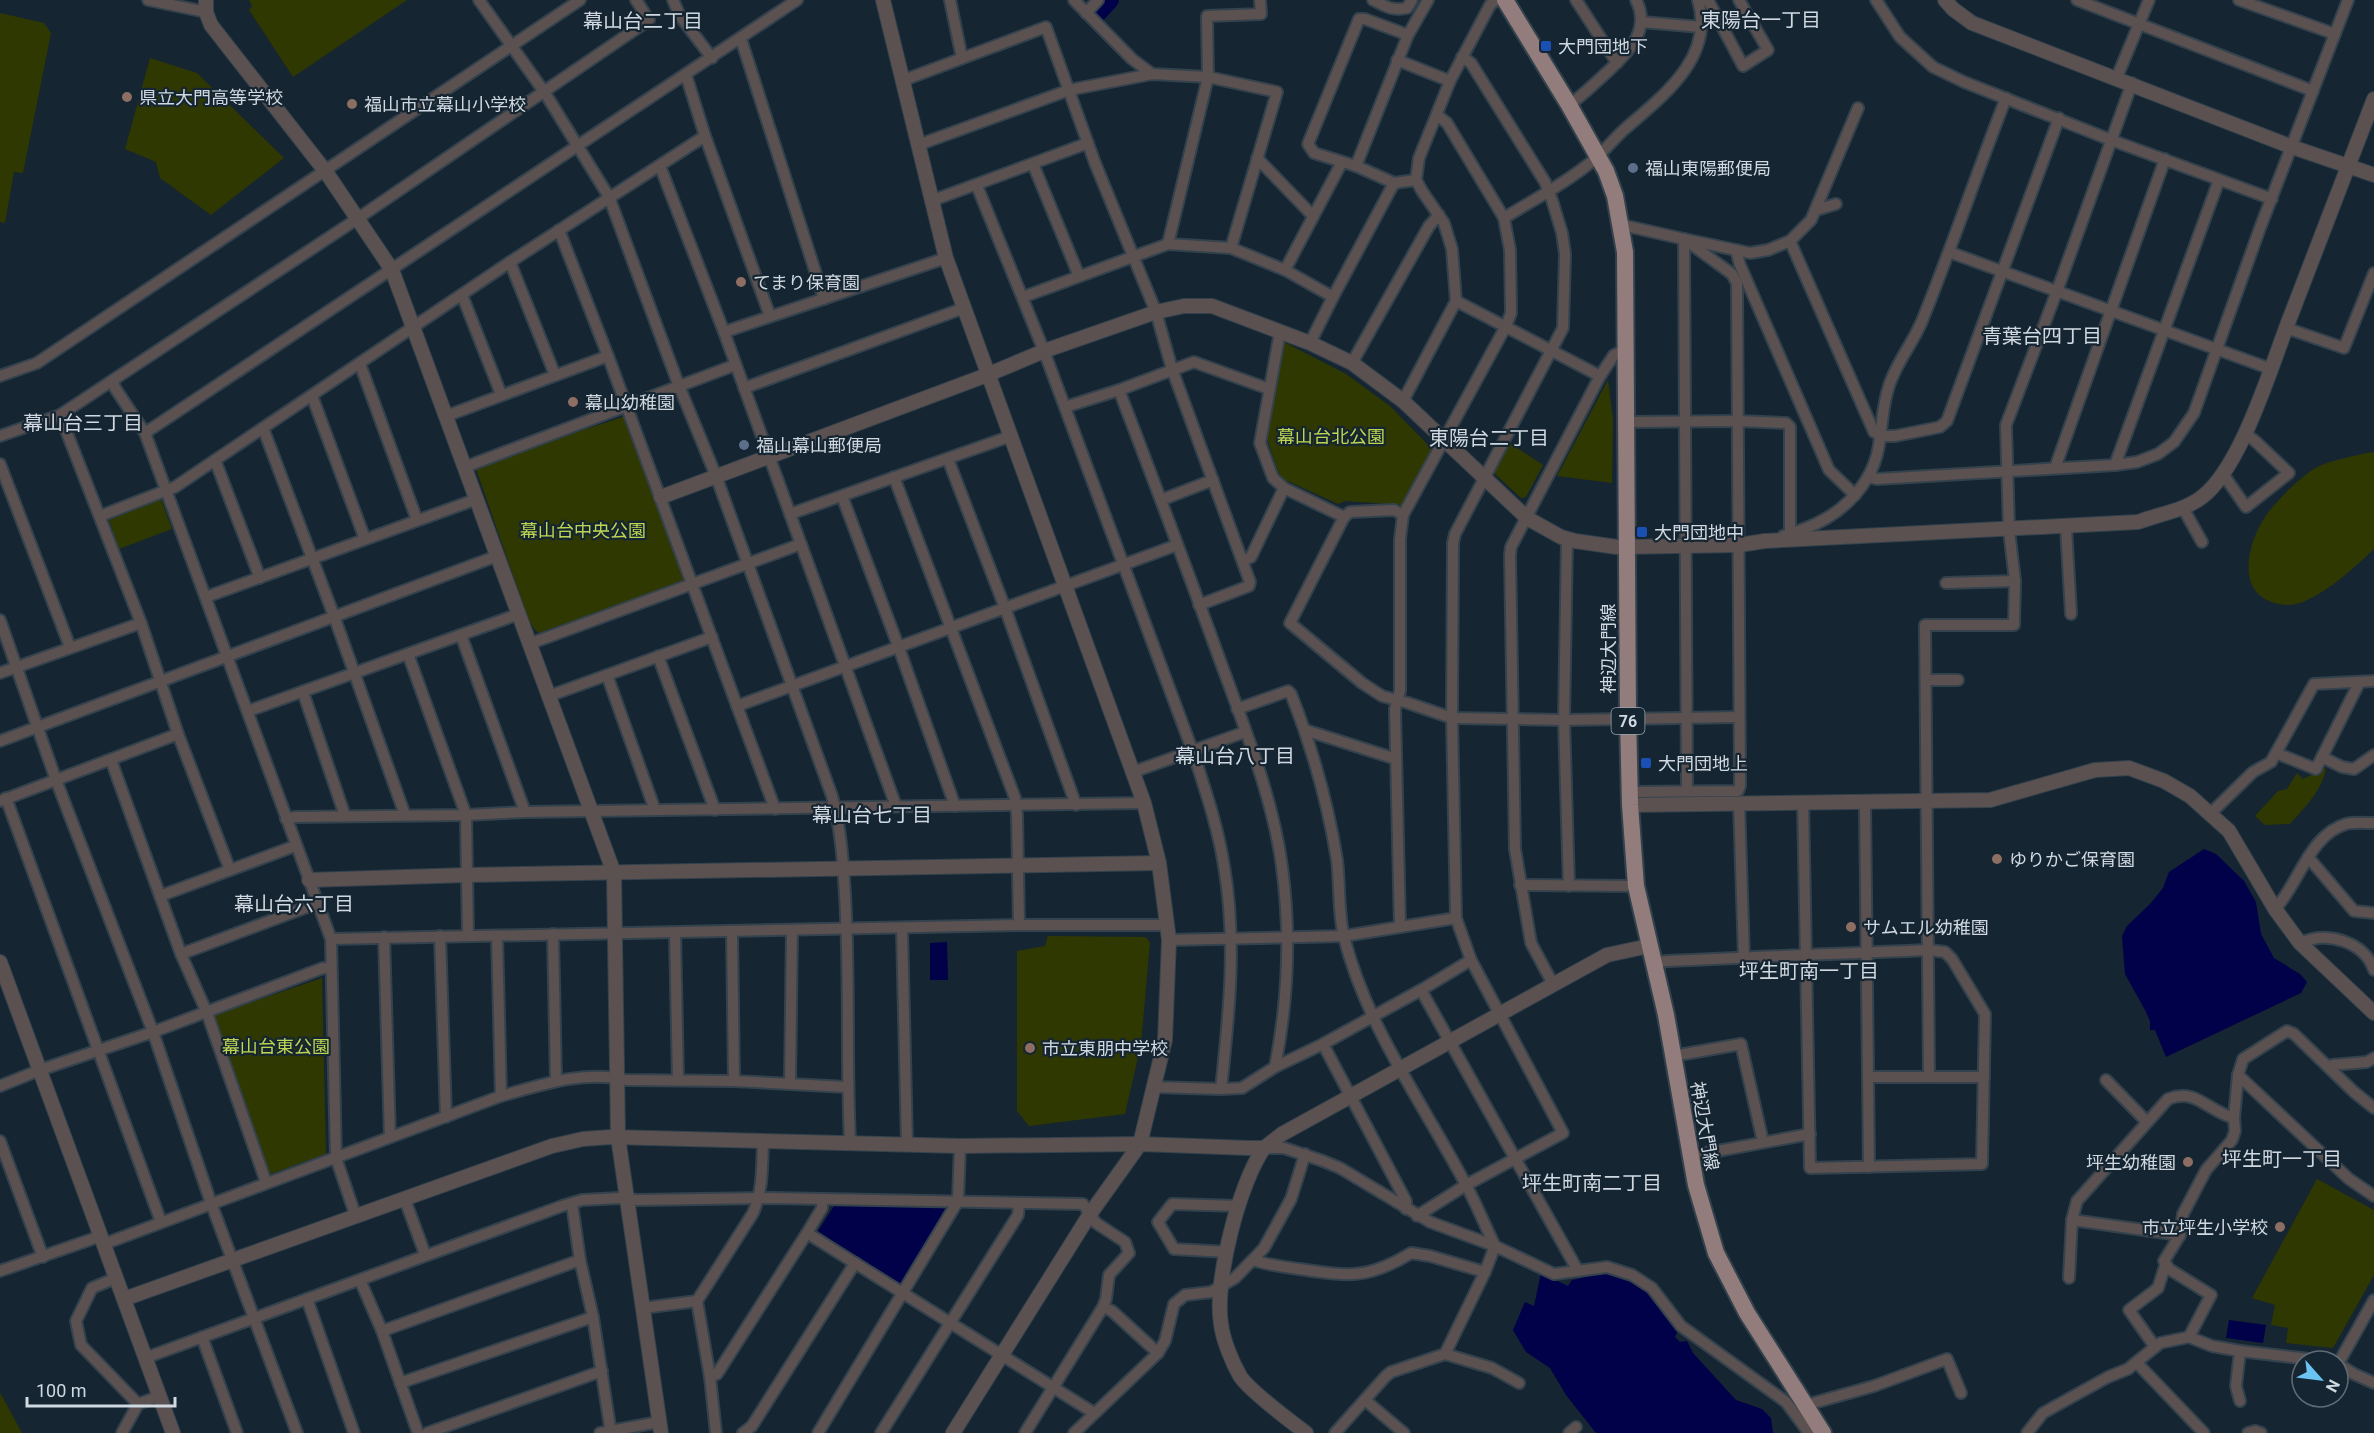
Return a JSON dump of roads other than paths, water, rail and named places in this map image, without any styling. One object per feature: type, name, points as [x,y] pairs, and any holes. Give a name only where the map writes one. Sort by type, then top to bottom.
[{"type":"main road","name":"神辺大門線","points":[[1505,0],[1598,154],[1615,196],[1622,225],[1625,252],[1628,718],[1630,798],[1636,886],[1666,1015],[1696,1185],[1716,1253],[1747,1313],[1823,1433]]},
{"type":"street","points":[[148,0],[206,6],[211,25],[326,172],[392,270],[614,873],[618,1137],[660,1428],[607,1432],[602,1371],[580,1260],[572,1204]]},
{"type":"street","points":[[480,0],[545,93],[609,197],[679,386],[716,477],[835,807],[843,868],[847,929],[847,1087],[850,1141]]},
{"type":"street","points":[[0,376],[37,363],[326,172],[580,0]]},
{"type":"street","points":[[0,436],[60,415],[545,93],[649,20],[636,0]]},
{"type":"street","points":[[673,0],[680,16],[712,58]]},
{"type":"street","points":[[145,433],[797,0]]},
{"type":"street","points":[[883,0],[946,258],[1144,803],[1159,863],[1169,940],[1165,1040],[1140,1144],[1090,1214],[953,1433]]},
{"type":"street","points":[[950,0],[962,58]]},
{"type":"street","points":[[1074,0],[1132,59],[1152,74]]},
{"type":"street","points":[[1086,13],[1098,0]]},
{"type":"street","points":[[1168,244],[1208,77],[1207,16],[1261,14],[1260,0]]},
{"type":"street","points":[[1373,0],[1397,10],[1407,8],[1412,0]]},
{"type":"street","points":[[1356,166],[1397,60],[1428,0]]},
{"type":"street","points":[[1403,401],[1456,301],[1452,249],[1444,223],[1416,180],[1419,158],[1450,81],[1490,5],[1496,0]]},
{"type":"street","points":[[1576,0],[1617,63]]},
{"type":"street","points":[[1569,105],[1631,50],[1642,22],[1636,0]]},
{"type":"street","points":[[1504,218],[1587,166],[1667,92],[1681,76],[1696,51],[1702,12],[1698,0]]},
{"type":"street","points":[[1706,0],[1743,66],[1768,50],[1739,0]]},
{"type":"street","points":[[1876,0],[1900,37],[1933,67],[1964,82],[2111,140],[2272,199]]},
{"type":"street","points":[[1946,0],[1953,9],[1972,22],[2292,147],[2374,175]]},
{"type":"street","points":[[2077,0],[2313,91]]},
{"type":"street","points":[[2116,77],[2149,0]]},
{"type":"street","points":[[2239,0],[2335,34]]},
{"type":"street","points":[[1868,477],[1877,479],[2115,465],[2137,462],[2158,454],[2174,442],[2194,413],[2348,0]]},
{"type":"street","points":[[1408,35],[1365,19],[1359,19],[1308,144],[1314,153],[1356,166],[1394,183],[1416,180]]},
{"type":"street","points":[[1642,22],[1701,27]]},
{"type":"street","points":[[903,80],[1046,27],[1088,143],[1156,312],[1172,369],[1250,582],[1250,586],[1199,604]]},
{"type":"street","points":[[741,39],[824,299]]},
{"type":"street","points":[[1417,1216],[1466,1185],[1563,1133],[1471,960],[1456,918],[1452,718],[1453,543],[1455,534],[1563,328],[1564,254],[1562,233],[1548,190],[1471,63],[1462,57]]},
{"type":"street","points":[[1397,60],[1450,81]]},
{"type":"street","points":[[918,144],[1069,90],[1152,74],[1208,77],[1277,92],[1231,248]]},
{"type":"street","points":[[686,75],[705,136],[770,316]]},
{"type":"street","points":[[1929,1077],[1926,625],[2014,625],[2015,581],[2009,530],[2006,425],[2132,83]]},
{"type":"street","points":[[1765,541],[1805,530],[1823,521],[1839,511],[1868,477],[1878,455],[1889,386],[1921,324],[2006,98]]},
{"type":"street","points":[[661,497],[987,375],[1044,351],[1156,312],[1184,306],[1212,306],[1310,343],[1352,363],[1403,401],[1527,518],[1567,539],[1617,547],[1739,545],[1765,541],[2138,522],[2183,508],[2202,497],[2223,474],[2244,434],[2271,369],[2374,99]]},
{"type":"street","points":[[1622,225],[1750,253],[1768,250],[1790,241],[1811,220],[1858,108]]},
{"type":"street","points":[[1400,927],[1395,709],[1398,700],[1400,539],[1403,515],[1511,313],[1510,250],[1504,218],[1447,123],[1437,115]]},
{"type":"street","points":[[1790,241],[1874,432],[1882,436],[1940,427],[1947,421],[2060,118]]},
{"type":"street","points":[[100,516],[167,491],[510,262],[705,136]]},
{"type":"street","points":[[931,201],[977,186],[1088,143]]},
{"type":"street","points":[[1257,159],[1313,216]]},
{"type":"street","points":[[2055,468],[2056,459],[2112,312],[2165,159]]},
{"type":"street","points":[[1285,270],[1342,162]]},
{"type":"street","points":[[1033,164],[1079,276]]},
{"type":"street","points":[[660,166],[724,332],[896,806]]},
{"type":"street","points":[[2115,465],[2219,180]]},
{"type":"street","points":[[1310,343],[1394,183]]},
{"type":"street","points":[[977,186],[1044,351],[1194,752],[1211,808],[1224,865],[1232,966],[1221,1089]]},
{"type":"street","points":[[1816,210],[1836,204]]},
{"type":"street","points":[[1352,363],[1430,226],[1439,215]]},
{"type":"street","points":[[559,230],[628,407],[775,809]]},
{"type":"street","points":[[1630,798],[1687,791],[1738,791],[1740,786],[1737,283],[1732,274],[1684,239]]},
{"type":"street","points":[[1684,239],[1687,791]]},
{"type":"street","points":[[1023,297],[1168,244],[1231,248],[1285,270],[1333,297]]},
{"type":"street","points":[[1736,250],[1740,265],[1829,470],[1855,495]]},
{"type":"street","points":[[1950,252],[2271,369]]},
{"type":"street","points":[[724,332],[946,258]]},
{"type":"street","points":[[510,262],[555,375]]},
{"type":"street","points":[[2286,328],[2344,348],[2374,273]]},
{"type":"street","points":[[462,295],[501,394]]},
{"type":"street","points":[[1456,301],[1600,376]]},
{"type":"street","points":[[744,388],[964,308]]},
{"type":"street","points":[[1280,332],[1260,443],[1273,478],[1284,488],[1344,517]]},
{"type":"street","points":[[1553,984],[1531,943],[1515,849],[1511,720],[1510,555],[1511,547],[1600,376],[1614,355],[1625,350]]},
{"type":"street","points":[[446,416],[608,356]]},
{"type":"street","points":[[1065,407],[1194,362],[1269,389]]},
{"type":"street","points":[[360,364],[417,520]]},
{"type":"street","points":[[465,466],[628,407],[735,365]]},
{"type":"street","points":[[113,380],[115,388],[145,433],[332,939],[336,1158],[356,1217]]},
{"type":"street","points":[[1119,390],[1238,709],[1270,810],[1282,867],[1287,938],[1287,990],[1275,1066]]},
{"type":"street","points":[[312,396],[365,539]]},
{"type":"street","points":[[60,415],[141,623],[178,734],[230,870]]},
{"type":"street","points":[[1626,422],[1786,423],[1790,427],[1790,534]]},
{"type":"street","points":[[263,428],[313,558],[405,815]]},
{"type":"street","points":[[2223,474],[2246,507],[2289,473],[2254,440],[2244,434]]},
{"type":"street","points":[[790,514],[1011,436]]},
{"type":"street","points":[[948,459],[1076,805]]},
{"type":"street","points":[[215,460],[260,578]]},
{"type":"street","points":[[0,464],[70,647]]},
{"type":"street","points":[[894,477],[952,628],[1016,806],[1019,925]]},
{"type":"street","points":[[1161,500],[1213,480]]},
{"type":"street","points":[[1243,561],[1251,557],[1284,488]]},
{"type":"street","points":[[842,496],[955,806]]},
{"type":"street","points":[[206,597],[477,499]]},
{"type":"street","points":[[2183,508],[2202,542]]},
{"type":"street","points":[[1403,515],[1394,510],[1350,512],[1344,517],[1290,623],[1362,683],[1382,696],[1452,718],[1564,720],[1687,716],[1739,717]]},
{"type":"street","points":[[2066,527],[2071,614]]},
{"type":"street","points":[[1567,539],[1564,720],[1569,886]]},
{"type":"street","points":[[529,644],[801,544]]},
{"type":"street","points":[[737,706],[1177,545]]},
{"type":"street","points":[[0,741],[497,556]]},
{"type":"street","points":[[1946,583],[2015,581]]},
{"type":"street","points":[[248,711],[519,614]]},
{"type":"street","points":[[0,620],[56,780],[153,1032],[211,1203],[297,1433]]},
{"type":"street","points":[[0,673],[141,623]]},
{"type":"street","points":[[461,635],[525,812]]},
{"type":"street","points":[[549,696],[712,638]]},
{"type":"street","points":[[408,654],[466,815],[468,936]]},
{"type":"street","points":[[658,656],[715,810]]},
{"type":"street","points":[[607,675],[655,810]]},
{"type":"street","points":[[1926,680],[1958,680]]},
{"type":"street","points":[[2211,813],[2253,772],[2271,762],[2314,684],[2374,681]]},
{"type":"street","points":[[2276,753],[2316,769],[2359,683]]},
{"type":"street","points":[[1238,709],[1288,691],[1291,694],[1305,730],[1322,789],[1336,860],[1344,936],[1371,1016],[1399,1070],[1466,1185],[1495,1246],[1485,1272],[1445,1354]]},
{"type":"street","points":[[303,692],[345,816]]},
{"type":"street","points":[[1305,730],[1396,759]]},
{"type":"street","points":[[1133,772],[1245,732]]},
{"type":"street","points":[[161,1222],[100,1051],[3,800],[178,734]]},
{"type":"street","points":[[2322,757],[2354,769],[2374,755]]},
{"type":"street","points":[[111,760],[181,954],[207,1013],[266,1182]]},
{"type":"street","points":[[1630,798],[1739,803],[1990,800],[2095,770],[2129,768],[2163,781],[2190,796],[2211,813],[2229,831],[2275,909],[2300,943],[2373,1010]]},
{"type":"street","points":[[1306,1433],[1242,1379],[1221,1326],[1221,1286],[1227,1252],[1254,1162],[1264,1148],[1282,1134],[1607,955],[1744,957],[1806,955],[1929,950],[1945,952],[1952,959],[1984,1014],[1982,1164],[1810,1168],[1810,1134],[1806,955],[1803,802]]},
{"type":"street","points":[[1865,802],[1869,1167]]},
{"type":"street","points":[[286,819],[525,812],[1144,803]]},
{"type":"street","points":[[1739,803],[1744,957]]},
{"type":"street","points":[[2275,909],[2294,883],[2300,868],[2326,836],[2345,824],[2374,823]]},
{"type":"street","points":[[160,896],[296,846]]},
{"type":"street","points":[[2308,857],[2354,911],[2374,912]]},
{"type":"street","points":[[309,880],[467,875],[1159,863]]},
{"type":"street","points":[[1520,885],[1636,886]]},
{"type":"street","points":[[181,954],[318,903]]},
{"type":"street","points":[[1169,940],[1344,936],[1456,918]]},
{"type":"street","points":[[332,939],[1019,925],[1159,925],[1167,923]]},
{"type":"street","points":[[902,929],[907,1144]]},
{"type":"street","points":[[790,1084],[792,930]]},
{"type":"street","points":[[732,932],[734,1081]]},
{"type":"street","points":[[675,933],[678,1080]]},
{"type":"street","points":[[553,934],[556,1080]]},
{"type":"street","points":[[441,936],[446,1117]]},
{"type":"street","points":[[497,936],[501,1096]]},
{"type":"street","points":[[384,937],[390,1137]]},
{"type":"street","points":[[2300,943],[2308,939],[2345,940],[2370,958],[2374,970]]},
{"type":"street","points":[[1154,1087],[1242,1088],[1275,1066],[1323,1044],[1471,960]]},
{"type":"street","points":[[0,962],[173,1433]]},
{"type":"street","points":[[0,1086],[39,1070],[207,1013],[323,968],[331,969]]},
{"type":"street","points":[[1421,990],[1578,1271]]},
{"type":"street","points":[[2156,1347],[2129,1310],[2158,1288],[2165,1266],[2164,1261],[2180,1235],[2183,1214],[2206,1170],[2232,1140],[2235,1131],[2238,1075],[2243,1059],[2287,1031],[2294,1034],[2354,1092],[2374,1108]]},
{"type":"street","points":[[1323,1044],[1406,1202],[1406,1209]]},
{"type":"street","points":[[1673,1056],[1741,1044],[1764,1142]]},
{"type":"street","points":[[2330,1068],[2332,1065],[2367,1062],[2374,1058]]},
{"type":"street","points":[[2238,1075],[2349,1179],[2374,1196]]},
{"type":"street","points":[[0,1271],[161,1222],[501,1096],[556,1080],[610,1076],[847,1087]]},
{"type":"street","points":[[1869,1077],[1984,1077]]},
{"type":"street","points":[[2106,1080],[2147,1122]]},
{"type":"street","points":[[2069,1278],[2072,1220],[2077,1201],[2168,1099],[2180,1094],[2191,1096],[2223,1115],[2234,1118]]},
{"type":"street","points":[[1690,1156],[1810,1134]]},
{"type":"street","points":[[124,1299],[552,1146],[583,1139],[618,1137],[763,1142],[850,1141],[960,1146],[1140,1144],[1284,1148],[1340,1168],[1417,1216],[1495,1246],[1554,1274],[1607,1267],[1632,1275],[1652,1288],[1680,1326],[1786,1402],[1809,1433]]},
{"type":"street","points":[[0,1141],[43,1257]]},
{"type":"street","points":[[716,1433],[710,1377],[697,1301],[753,1213],[762,1188],[763,1142]]},
{"type":"street","points":[[818,1433],[958,1201],[960,1146]]},
{"type":"street","points":[[1074,1433],[1158,1353],[1165,1341],[1174,1304],[1185,1295],[1211,1292],[1235,1278],[1253,1260],[1276,1228],[1291,1199],[1305,1155]]},
{"type":"street","points":[[146,1358],[425,1254],[582,1200],[759,1198],[1083,1204],[1096,1222],[1125,1242],[1129,1253],[1109,1275],[1103,1307],[1025,1433]]},
{"type":"street","points":[[405,1200],[425,1254]]},
{"type":"street","points":[[710,1377],[717,1374],[807,1233],[822,1208],[822,1200]]},
{"type":"street","points":[[881,1433],[1018,1215],[1019,1203]]},
{"type":"street","points":[[1227,1252],[1174,1249],[1158,1222],[1172,1204],[1239,1206]]},
{"type":"street","points":[[2072,1220],[2180,1235]]},
{"type":"street","points":[[807,1233],[1094,1413]]},
{"type":"street","points":[[1253,1260],[1289,1268],[1352,1276],[1392,1264],[1411,1253],[1430,1256],[1485,1272]]},
{"type":"street","points":[[382,1331],[580,1260]]},
{"type":"street","points":[[742,1433],[752,1426],[855,1263]]},
{"type":"street","points":[[2165,1266],[2211,1294],[2189,1336]]},
{"type":"street","points":[[116,1278],[92,1288],[76,1321],[76,1326],[81,1345],[138,1404]]},
{"type":"street","points":[[360,1280],[382,1331],[418,1433]]},
{"type":"street","points":[[307,1299],[354,1433]]},
{"type":"street","points":[[2374,1300],[2338,1364],[2374,1383]]},
{"type":"street","points":[[643,1308],[697,1301]]},
{"type":"street","points":[[1103,1307],[1112,1311],[1158,1353]]},
{"type":"street","points":[[400,1383],[593,1317]]},
{"type":"street","points":[[2027,1433],[2043,1413],[2108,1377],[2128,1370],[2160,1343],[2189,1336],[2212,1346],[2290,1357]]},
{"type":"street","points":[[202,1337],[237,1433]]},
{"type":"street","points":[[2240,1351],[2236,1386],[2240,1401]]},
{"type":"street","points":[[1335,1433],[1391,1372],[1445,1354],[1492,1368],[1519,1383]]},
{"type":"street","points":[[1806,1405],[1874,1386],[1947,1359],[1961,1393]]},
{"type":"street","points":[[2137,1362],[2204,1433]]},
{"type":"street","points":[[427,1433],[602,1371]]},
{"type":"street","points":[[122,1433],[138,1404],[160,1396]]},
{"type":"street","points":[[1365,1400],[1404,1433]]},
{"type":"street","points":[[2248,1433],[2255,1431],[2261,1433]]},
{"type":"waterway","points":[[1097,14],[1110,0]]},
{"type":"place","name":"大門団地下","points":[[1546,46]]},
{"type":"place","name":"県立大門高等学校","points":[[127,97]]},
{"type":"place","name":"福山市立幕山小学校","points":[[352,104]]},
{"type":"place","name":"福山東陽郵便局","points":[[1633,168]]},
{"type":"place","name":"てまり保育園","points":[[741,282]]},
{"type":"place","name":"幕山幼稚園","points":[[573,402]]},
{"type":"place","name":"福山幕山郵便局","points":[[744,445]]},
{"type":"place","name":"大門団地中","points":[[1642,532]]},
{"type":"place","name":"大門団地上","points":[[1646,763]]},
{"type":"place","name":"ゆりかご保育園","points":[[1997,859]]},
{"type":"place","name":"サムエル幼稚園","points":[[1851,927]]},
{"type":"place","name":"市立東朋中学校","points":[[1030,1048]]},
{"type":"place","name":"坪生幼稚園","points":[[2188,1162]]},
{"type":"place","name":"市立坪生小学校","points":[[2280,1227]]},
{"type":"district","name":"東陽台一丁目","points":[[1761,20]]},
{"type":"district","name":"幕山台二丁目","points":[[643,21]]},
{"type":"district","name":"青葉台四丁目","points":[[2042,336]]},
{"type":"district","name":"幕山台三丁目","points":[[83,423]]},
{"type":"district","name":"東陽台二丁目","points":[[1489,438]]},
{"type":"district","name":"幕山台八丁目","points":[[1235,756]]},
{"type":"district","name":"幕山台七丁目","points":[[872,815]]},
{"type":"district","name":"幕山台六丁目","points":[[294,904]]},
{"type":"district","name":"坪生町南一丁目","points":[[1809,971]]},
{"type":"district","name":"坪生町一丁目","points":[[2282,1159]]},
{"type":"district","name":"坪生町南二丁目","points":[[1592,1183]]},
{"type":"park label","name":"幕山台北公園","points":[[1331,436]]},
{"type":"park label","name":"幕山台中央公園","points":[[583,530]]},
{"type":"park label","name":"幕山台東公園","points":[[276,1046]]}]
